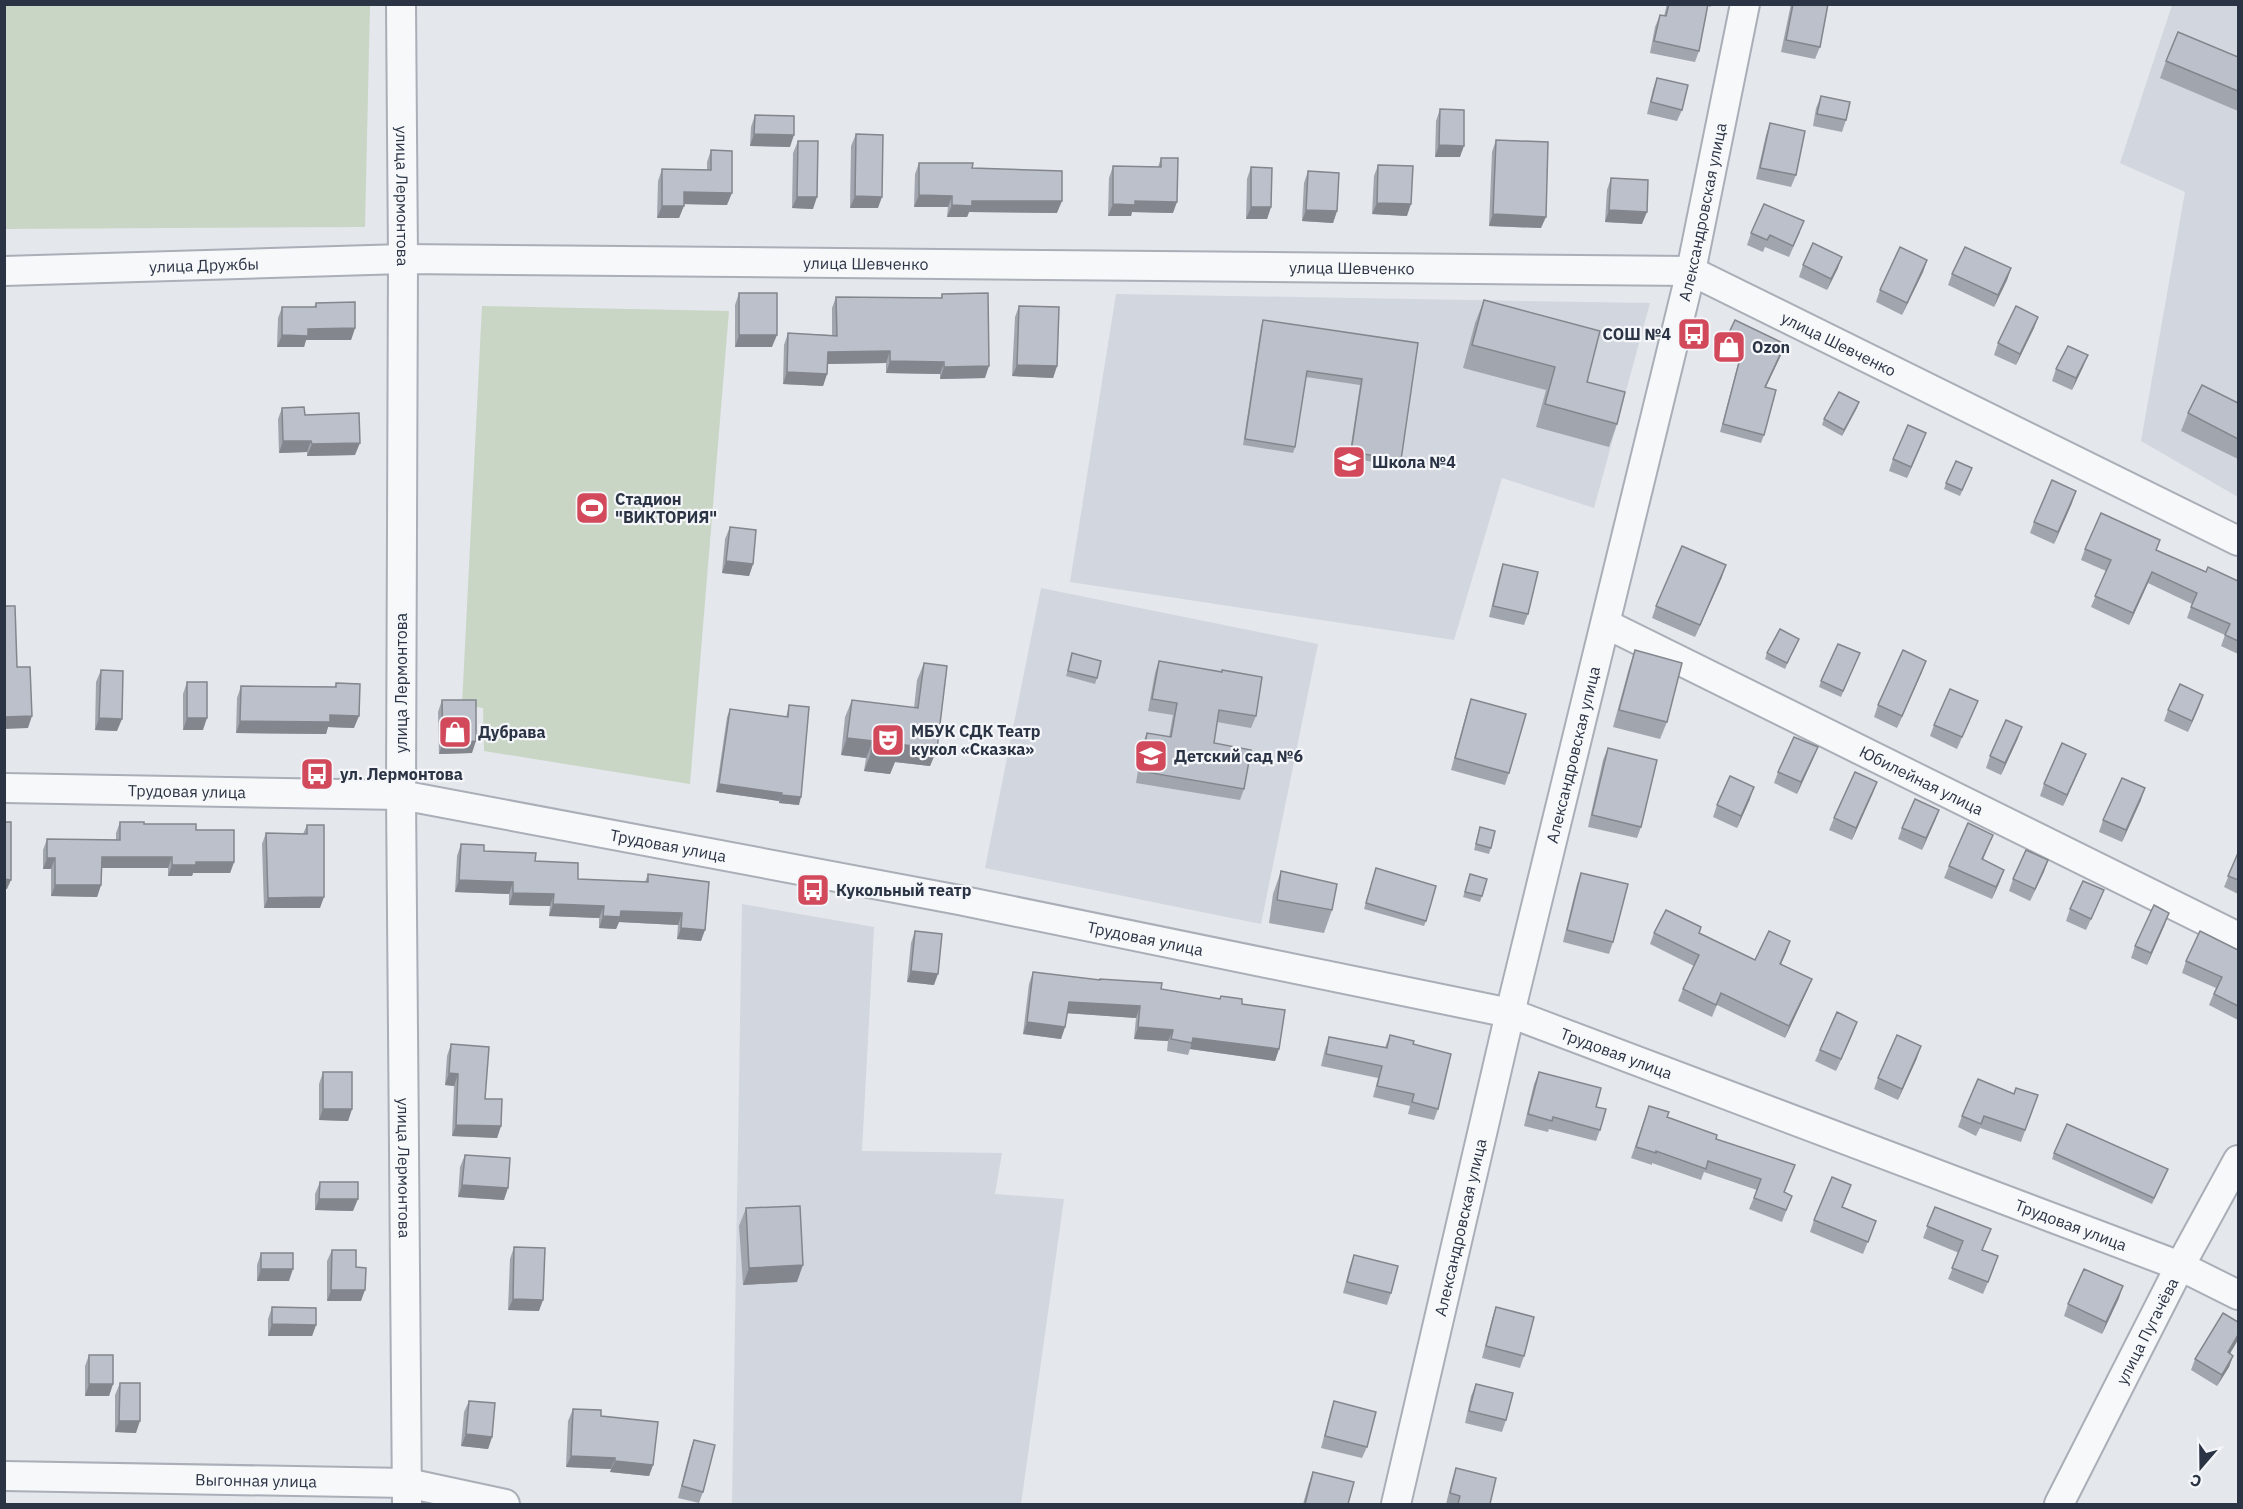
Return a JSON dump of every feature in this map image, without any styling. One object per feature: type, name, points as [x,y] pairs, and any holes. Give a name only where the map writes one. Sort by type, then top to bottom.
[{"type":"street","name":"улица Лермонтова","points":[[401,4],[403,259],[401,795],[407,1494]]},
{"type":"street","name":"Александровская улица","points":[[1396,1504],[1510,1013],[1691,271],[1745,4]]},
{"type":"street","name":"улица Шевченко","points":[[403,259],[1691,271],[2238,541]]},
{"type":"street","name":"улица Дружбы","points":[[4,271],[403,259]]},
{"type":"street","name":"Юбилейная улица","points":[[1606,624],[2238,937]]},
{"type":"street","name":"Трудовая улица","points":[[4,788],[401,795],[959,900],[1510,1013],[2180,1266],[2238,1295]]},
{"type":"street","name":"улица Пугачёва","points":[[2059,1504],[2180,1266],[2238,1160]]},
{"type":"street","name":"Выгонная улица","points":[[4,1476],[407,1494],[505,1504]]},
{"type":"shaded area","points":[[2172,5],[2238,5],[2238,497],[2141,441],[2185,192],[2120,163]]},
{"type":"shaded area","name":"Школа №4","points":[[1116,294],[1650,303],[1594,508],[1502,478],[1454,640],[1070,582]]},
{"type":"shaded area","name":"Детский сад №6","points":[[1041,588],[1318,644],[1261,924],[985,868]]},
{"type":"shaded area","points":[[742,904],[874,927],[862,1151],[1002,1153],[995,1194],[1064,1199],[1021,1504],[732,1504]]},
{"type":"green space","points":[[4,5],[370,5],[365,227],[5,229]]},
{"type":"green space","name":"Стадион \"ВИКТОРИЯ\"","points":[[482,306],[729,311],[690,784],[484,751],[483,708],[462,705]]},
{"type":"building","points":[[1669,4],[1708,4],[1699,51],[1654,41],[1660,15],[1666,16]]},
{"type":"building","points":[[1793,4],[1828,4],[1820,47],[1786,40]]},
{"type":"building","points":[[2178,32],[2238,57],[2238,91],[2166,61]]},
{"type":"building","points":[[1657,78],[1688,85],[1682,110],[1651,102]]},
{"type":"building","points":[[1821,96],[1850,102],[1846,120],[1817,114]]},
{"type":"building","points":[[1440,109],[1464,110],[1464,146],[1439,145]]},
{"type":"building","points":[[755,115],[794,116],[794,135],[754,134]]},
{"type":"building","points":[[1770,123],[1805,131],[1796,175],[1760,168]]},
{"type":"building","points":[[856,134],[883,135],[882,197],[855,196]]},
{"type":"building","points":[[1496,140],[1548,142],[1546,217],[1493,214]]},
{"type":"building","points":[[798,141],[818,141],[817,197],[797,197]]},
{"type":"building","points":[[711,150],[732,151],[732,193],[684,192],[684,206],[662,206],[662,169],[711,170]]},
{"type":"building","points":[[1161,158],[1178,158],[1177,202],[1135,201],[1135,205],[1113,204],[1113,166],[1161,167]]},
{"type":"building","points":[[919,163],[973,163],[972,168],[1062,171],[1062,201],[972,201],[972,206],[952,205],[952,196],[919,195]]},
{"type":"building","points":[[1378,165],[1413,166],[1411,204],[1377,203]]},
{"type":"building","points":[[1251,167],[1272,168],[1271,207],[1251,207]]},
{"type":"building","points":[[1308,171],[1339,173],[1337,211],[1306,210]]},
{"type":"building","points":[[1611,178],[1648,180],[1647,212],[1609,210]]},
{"type":"building","points":[[1764,204],[1804,221],[1793,246],[1770,235],[1767,240],[1751,233]]},
{"type":"building","points":[[1813,243],[1842,257],[1831,279],[1803,265]]},
{"type":"building","points":[[1900,247],[1927,260],[1907,303],[1880,290]]},
{"type":"building","points":[[1965,247],[2011,268],[1998,295],[1952,274]]},
{"type":"building","points":[[739,293],[777,293],[777,335],[739,335]]},
{"type":"building","points":[[988,293],[989,366],[944,367],[944,362],[890,361],[890,351],[828,352],[827,374],[787,372],[788,333],[837,336],[836,297],[942,298],[942,294]]},
{"type":"building","points":[[1484,300],[1600,331],[1587,382],[1625,392],[1617,424],[1545,404],[1555,367],[1472,345]]},
{"type":"building","points":[[355,302],[355,328],[308,329],[308,336],[282,335],[282,307],[316,307],[316,303]]},
{"type":"building","points":[[1019,306],[1059,307],[1057,366],[1017,365]]},
{"type":"building","points":[[2016,306],[2038,317],[2020,354],[1998,343]]},
{"type":"building","points":[[1263,320],[1418,343],[1401,460],[1351,452],[1362,379],[1307,371],[1295,447],[1245,439]]},
{"type":"building","points":[[1735,320],[1785,344],[1765,387],[1776,390],[1764,435],[1723,424],[1742,351],[1724,343]]},
{"type":"building","points":[[2068,346],[2088,355],[2076,378],[2056,369]]},
{"type":"building","points":[[2202,385],[2238,403],[2238,439],[2188,413]]},
{"type":"building","points":[[1839,392],[1859,402],[1844,430],[1824,419]]},
{"type":"building","points":[[304,407],[305,415],[359,413],[360,443],[312,444],[311,441],[283,441],[282,408]]},
{"type":"building","points":[[1908,425],[1926,433],[1911,467],[1893,459]]},
{"type":"building","points":[[1956,461],[1972,468],[1962,490],[1946,483]]},
{"type":"building","points":[[2052,480],[2076,491],[2058,532],[2034,522]]},
{"type":"building","points":[[2101,513],[2160,540],[2156,550],[2206,572],[2208,567],[2238,581],[2238,641],[2225,635],[2230,624],[2191,607],[2197,593],[2152,572],[2133,613],[2095,596],[2111,560],[2085,549]]},
{"type":"building","points":[[730,527],[756,530],[753,564],[726,561]]},
{"type":"building","points":[[1682,546],[1726,565],[1700,625],[1656,606]]},
{"type":"building","points":[[1503,564],[1538,572],[1528,614],[1493,606]]},
{"type":"building","points":[[4,606],[15,606],[17,667],[30,667],[32,716],[4,717]]},
{"type":"building","points":[[1780,629],[1799,639],[1787,663],[1767,653]]},
{"type":"building","points":[[1838,644],[1860,653],[1843,691],[1821,681]]},
{"type":"building","points":[[1635,650],[1682,663],[1667,722],[1619,710]]},
{"type":"building","points":[[1903,650],[1926,661],[1902,716],[1878,705]]},
{"type":"building","points":[[1072,653],[1101,661],[1097,678],[1068,671]]},
{"type":"building","points":[[1159,661],[1262,677],[1256,716],[1219,710],[1214,743],[1251,750],[1244,789],[1140,771],[1147,733],[1171,737],[1177,703],[1152,699]]},
{"type":"building","name":"МБУК СДК Театр кукол «Сказка»","points":[[924,663],[947,666],[937,749],[898,744],[897,756],[871,753],[873,741],[847,738],[852,700],[918,708]]},
{"type":"building","points":[[101,670],[123,671],[122,719],[99,718]]},
{"type":"building","points":[[187,682],[207,682],[207,718],[187,718]]},
{"type":"building","points":[[336,683],[360,684],[359,716],[330,715],[330,722],[240,721],[241,686],[336,687]]},
{"type":"building","points":[[2180,684],[2203,695],[2192,721],[2168,710]]},
{"type":"building","points":[[1950,689],[1978,701],[1962,737],[1934,725]]},
{"type":"building","points":[[1471,699],[1526,714],[1509,773],[1455,758]]},
{"type":"building","name":"Дубрава","points":[[442,700],[476,700],[476,741],[443,742]]},
{"type":"building","points":[[789,705],[809,707],[801,797],[719,784],[730,709],[788,717]]},
{"type":"building","points":[[2006,720],[2022,727],[2005,763],[1990,756]]},
{"type":"building","points":[[1794,737],[1818,747],[1801,782],[1778,772]]},
{"type":"building","points":[[2062,743],[2086,754],[2067,795],[2044,784]]},
{"type":"building","points":[[1608,748],[1657,760],[1641,827],[1592,815]]},
{"type":"building","points":[[1855,772],[1877,782],[1856,828],[1834,818]]},
{"type":"building","points":[[1730,776],[1754,787],[1741,816],[1717,805]]},
{"type":"building","points":[[2122,778],[2145,788],[2126,830],[2103,820]]},
{"type":"building","points":[[1915,799],[1939,810],[1926,838],[1902,828]]},
{"type":"building","points":[[4,822],[11,822],[11,880],[4,879]]},
{"type":"building","points":[[120,822],[196,824],[196,830],[234,830],[234,862],[196,862],[196,865],[172,865],[172,857],[102,857],[101,885],[55,885],[55,858],[47,858],[47,839],[120,840]]},
{"type":"building","points":[[1968,823],[1993,835],[1982,859],[2004,870],[1996,887],[1949,866]]},
{"type":"building","points":[[307,825],[324,825],[324,897],[268,898],[266,833],[307,834]]},
{"type":"building","points":[[1480,827],[1495,831],[1491,848],[1476,844]]},
{"type":"building","points":[[461,844],[484,845],[484,851],[536,853],[535,861],[578,863],[578,879],[648,882],[648,874],[709,882],[705,930],[681,928],[682,913],[621,911],[620,917],[603,916],[604,906],[553,904],[554,894],[513,893],[513,882],[459,880]]},
{"type":"building","points":[[2026,850],[2048,860],[2035,889],[2013,879]]},
{"type":"building","points":[[2238,853],[2238,880],[2228,876]]},
{"type":"building","points":[[1376,868],[1436,886],[1426,921],[1366,903]]},
{"type":"building","points":[[1281,871],[1337,884],[1332,910],[1277,900]]},
{"type":"building","points":[[1581,873],[1628,884],[1613,942],[1567,930]]},
{"type":"building","points":[[1470,874],[1487,879],[1482,896],[1465,892]]},
{"type":"building","points":[[2083,881],[2104,890],[2091,919],[2070,909]]},
{"type":"building","points":[[2154,905],[2169,913],[2151,953],[2135,946]]},
{"type":"building","points":[[1666,910],[1701,927],[1699,933],[1755,960],[1769,931],[1790,941],[1780,964],[1812,979],[1789,1026],[1721,993],[1716,1005],[1683,989],[1699,955],[1654,933]]},
{"type":"building","points":[[915,931],[942,934],[938,974],[911,971]]},
{"type":"building","points":[[2200,931],[2238,950],[2238,1006],[2214,994],[2222,977],[2186,961]]},
{"type":"building","points":[[1033,972],[1100,980],[1162,983],[1161,989],[1220,999],[1221,996],[1242,999],[1242,1004],[1285,1010],[1279,1049],[1193,1038],[1192,1043],[1171,1039],[1173,1030],[1138,1027],[1140,1006],[1069,1002],[1065,1027],[1027,1022]]},
{"type":"building","points":[[1837,1012],[1857,1022],[1841,1059],[1820,1050]]},
{"type":"building","points":[[1390,1035],[1451,1054],[1438,1109],[1412,1102],[1414,1094],[1377,1086],[1382,1066],[1326,1054],[1329,1037],[1387,1048]]},
{"type":"building","points":[[1897,1035],[1921,1046],[1902,1089],[1878,1078]]},
{"type":"building","points":[[451,1044],[489,1047],[485,1099],[502,1099],[501,1126],[456,1125],[458,1074],[449,1073]]},
{"type":"building","points":[[323,1072],[352,1072],[352,1109],[323,1109]]},
{"type":"building","points":[[1539,1072],[1601,1088],[1596,1107],[1606,1109],[1600,1130],[1553,1117],[1552,1121],[1528,1114]]},
{"type":"building","points":[[1978,1079],[2014,1094],[2016,1088],[2038,1095],[2025,1130],[1984,1116],[1981,1124],[1962,1116]]},
{"type":"building","points":[[1649,1106],[1669,1112],[1667,1117],[1717,1135],[1716,1139],[1795,1165],[1784,1192],[1792,1196],[1786,1210],[1754,1198],[1761,1179],[1708,1161],[1706,1169],[1656,1151],[1656,1153],[1636,1147]]},
{"type":"building","points":[[2067,1124],[2168,1169],[2154,1198],[2054,1153]]},
{"type":"building","points":[[465,1155],[510,1158],[508,1188],[462,1185]]},
{"type":"building","points":[[1832,1177],[1851,1185],[1842,1207],[1876,1221],[1868,1242],[1814,1220]]},
{"type":"building","points":[[320,1182],[358,1182],[358,1199],[319,1199]]},
{"type":"building","points":[[800,1206],[803,1265],[749,1268],[746,1208]]},
{"type":"building","points":[[1935,1207],[1991,1229],[1982,1250],[1998,1256],[1988,1282],[1952,1268],[1963,1241],[1927,1226]]},
{"type":"building","points":[[514,1247],[545,1248],[543,1300],[513,1299]]},
{"type":"building","points":[[332,1250],[356,1250],[356,1267],[366,1268],[365,1290],[331,1290]]},
{"type":"building","points":[[261,1253],[293,1253],[293,1269],[261,1269]]},
{"type":"building","points":[[1354,1255],[1398,1266],[1391,1293],[1347,1282]]},
{"type":"building","points":[[2084,1269],[2123,1286],[2106,1322],[2068,1304]]},
{"type":"building","points":[[272,1307],[316,1308],[316,1325],[272,1324]]},
{"type":"building","points":[[1496,1307],[1534,1317],[1524,1356],[1486,1346]]},
{"type":"building","points":[[2223,1313],[2238,1322],[2238,1335],[2228,1352],[2233,1356],[2222,1375],[2195,1359]]},
{"type":"building","points":[[89,1355],[113,1355],[113,1384],[89,1384]]},
{"type":"building","points":[[120,1383],[140,1383],[140,1421],[119,1421]]},
{"type":"building","points":[[1476,1384],[1513,1393],[1506,1420],[1469,1411]]},
{"type":"building","points":[[469,1401],[495,1403],[492,1437],[466,1434]]},
{"type":"building","points":[[1334,1401],[1376,1412],[1367,1447],[1325,1436]]},
{"type":"building","points":[[573,1409],[601,1410],[601,1416],[658,1422],[653,1465],[615,1461],[615,1458],[571,1456]]},
{"type":"building","points":[[694,1440],[715,1445],[703,1492],[682,1486]]},
{"type":"building","points":[[1456,1468],[1496,1478],[1490,1504],[1458,1504],[1460,1496],[1450,1493]]},
{"type":"building","points":[[1313,1472],[1354,1482],[1348,1504],[1305,1504]]},
{"type":"place","name":"СОШ №4","points":[[1694,334]]},
{"type":"place","name":"Ozon","points":[[1729,347]]},
{"type":"place","name":"Школа №4","points":[[1349,462]]},
{"type":"place","name":"Стадион \"ВИКТОРИЯ\"","points":[[592,508]]},
{"type":"place","name":"Дубрава","points":[[455,732]]},
{"type":"place","name":"МБУК СДК Театр кукол «Сказка»","points":[[888,740]]},
{"type":"place","name":"Детский сад №6","points":[[1151,756]]},
{"type":"place","name":"ул. Лермонтова","points":[[317,774]]},
{"type":"place","name":"Кукольный театр","points":[[813,890]]}]
